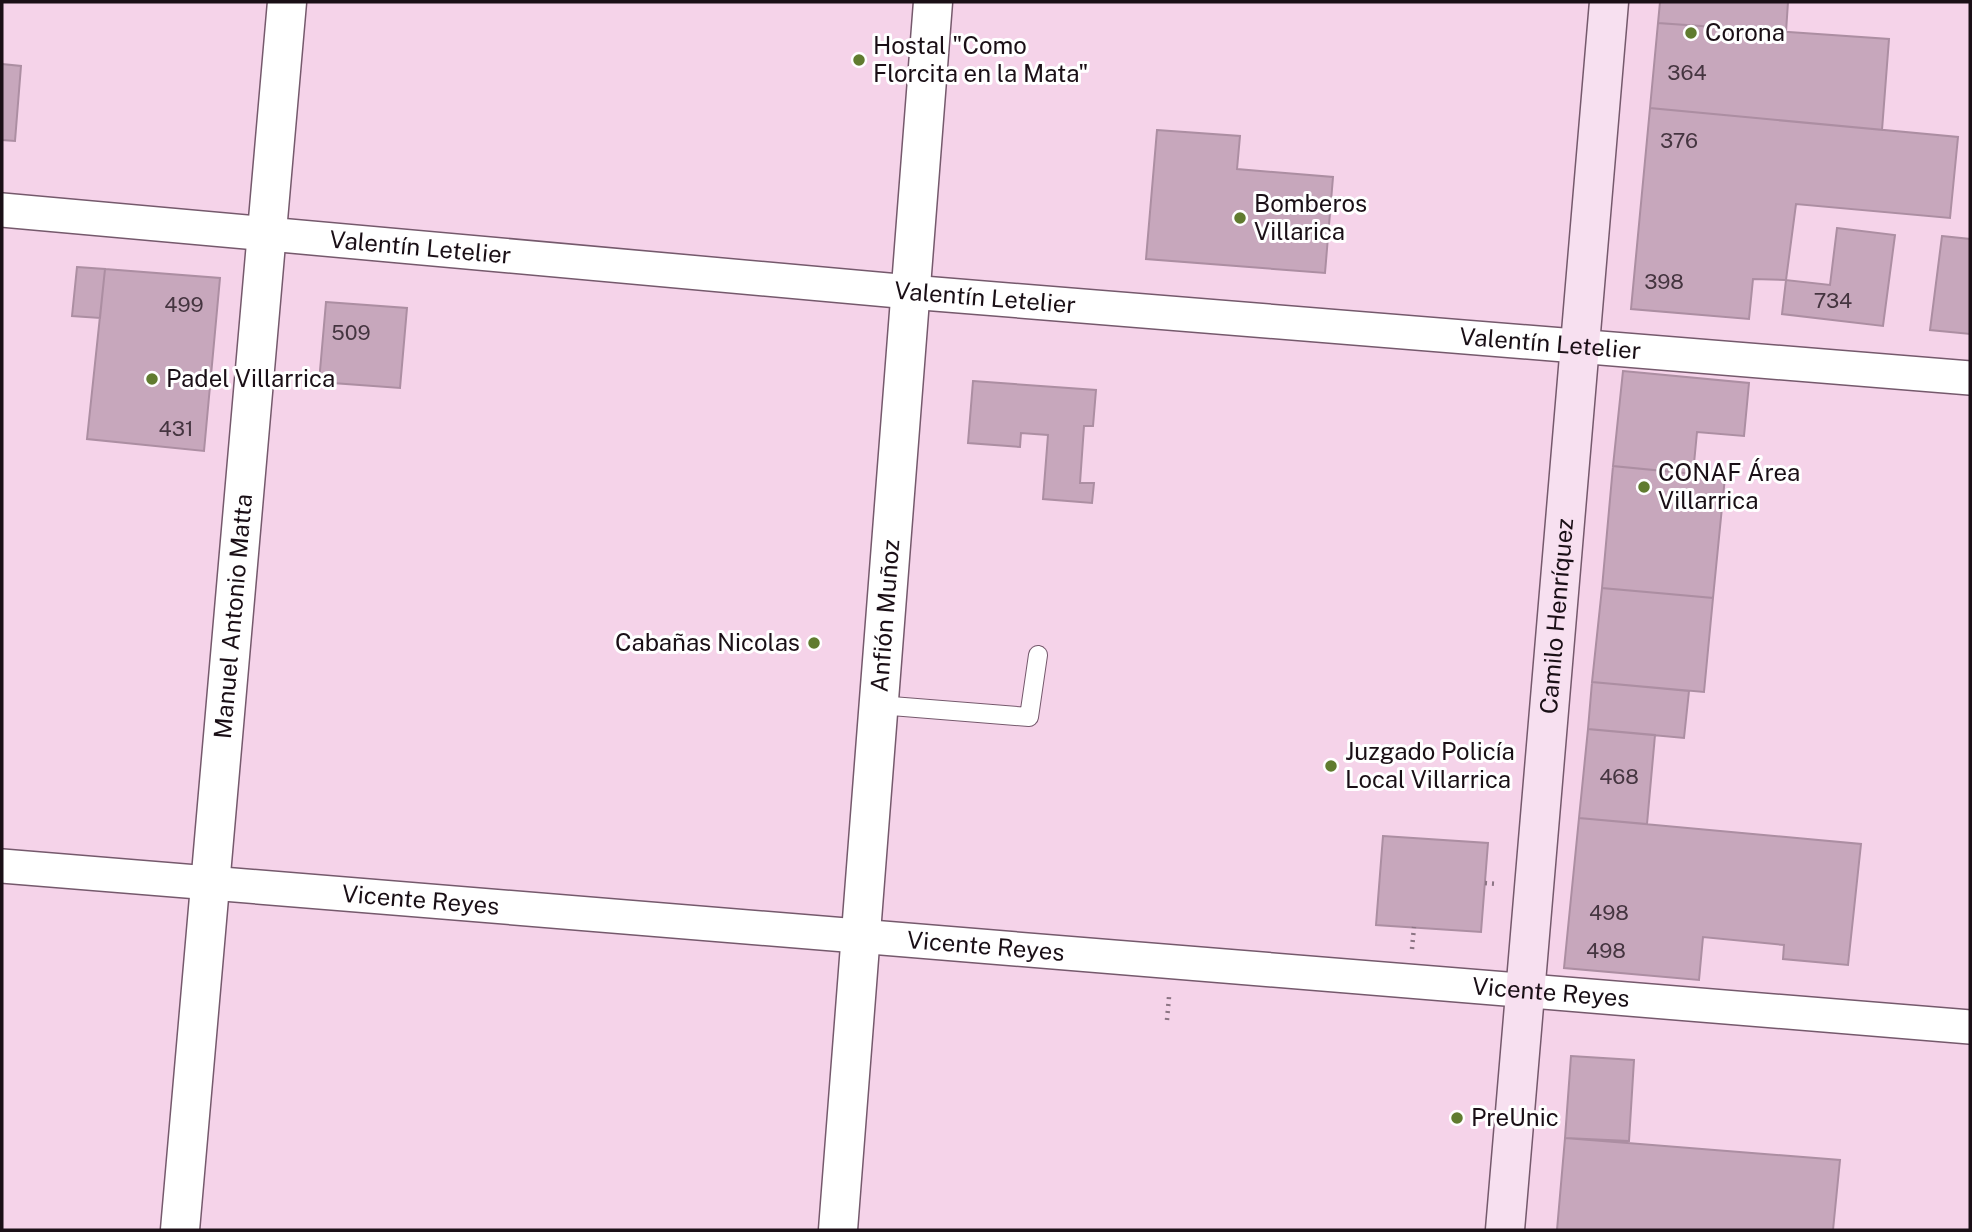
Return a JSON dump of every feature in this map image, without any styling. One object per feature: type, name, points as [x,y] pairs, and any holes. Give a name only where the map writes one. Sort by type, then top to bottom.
[{"type":"main road","name":"Camilo Henríquez","points":[[1505,1230],[1609,2]]},
{"type":"street","name":"Manuel Antonio Matta","points":[[180,1230],[287,2]]},
{"type":"street","name":"Anfión Muñoz","points":[[838,1230],[933,2]]},
{"type":"street","name":"Valentín Letelier","points":[[2,211],[911,292],[1970,378]]},
{"type":"street","name":"Vicente Reyes","points":[[2,866],[1970,1027]]},
{"type":"lane","points":[[878,705],[1029,717],[1038,655]]},
{"type":"building","points":[[1660,2],[1788,2],[1786,32],[1658,23]]},
{"type":"building","points":[[1658,23],[1889,39],[1882,130],[1650,108]]},
{"type":"building","points":[[2,64],[21,66],[15,141],[2,140]]},
{"type":"building","points":[[1650,108],[1958,137],[1950,218],[1796,204],[1786,280],[1753,279],[1749,319],[1631,309]]},
{"type":"building","name":"Bomberos Villarica","points":[[1157,130],[1240,136],[1237,169],[1333,177],[1325,273],[1146,259]]},
{"type":"building","points":[[1837,228],[1895,235],[1883,326],[1782,314],[1786,280],[1830,285]]},
{"type":"building","points":[[1942,236],[1970,239],[1970,334],[1930,330]]},
{"type":"building","points":[[77,267],[105,269],[100,318],[72,316]]},
{"type":"building","name":"Padel Villarrica","points":[[105,269],[220,278],[204,451],[87,439]]},
{"type":"building","points":[[326,302],[407,308],[400,388],[319,382]]},
{"type":"building","points":[[1623,371],[1749,383],[1744,436],[1697,432],[1693,474],[1613,466]]},
{"type":"building","points":[[973,381],[1096,390],[1093,426],[1084,426],[1080,483],[1094,483],[1092,503],[1043,499],[1048,435],[1021,433],[1020,447],[968,443]]},
{"type":"building","points":[[1613,466],[1725,477],[1713,598],[1602,588]]},
{"type":"building","points":[[1602,588],[1713,598],[1704,692],[1592,682]]},
{"type":"building","points":[[1592,682],[1689,691],[1684,738],[1588,729]]},
{"type":"building","points":[[1588,729],[1655,735],[1647,824],[1579,818]]},
{"type":"building","points":[[1579,818],[1861,844],[1848,965],[1783,959],[1784,945],[1703,937],[1699,980],[1564,968]]},
{"type":"building","points":[[1383,836],[1488,843],[1481,932],[1376,925]]},
{"type":"building","points":[[1571,1056],[1634,1060],[1629,1141],[1565,1138]]},
{"type":"building","points":[[1565,1138],[1840,1160],[1833,1230],[1557,1230]]},
{"type":"place","name":"Corona","points":[[1691,33]]},
{"type":"place","name":"Hostal \"Como Florcita en la Mata\"","points":[[859,60]]},
{"type":"place","name":"Bomberos Villarica","points":[[1240,218]]},
{"type":"place","name":"Padel Villarrica","points":[[152,379]]},
{"type":"place","name":"CONAF Área Villarrica","points":[[1644,487]]},
{"type":"place","name":"Cabañas Nicolas","points":[[814,643]]},
{"type":"place","name":"Juzgado Policía Local Villarrica","points":[[1331,766]]},
{"type":"place","name":"PreUnic","points":[[1457,1118]]}]
